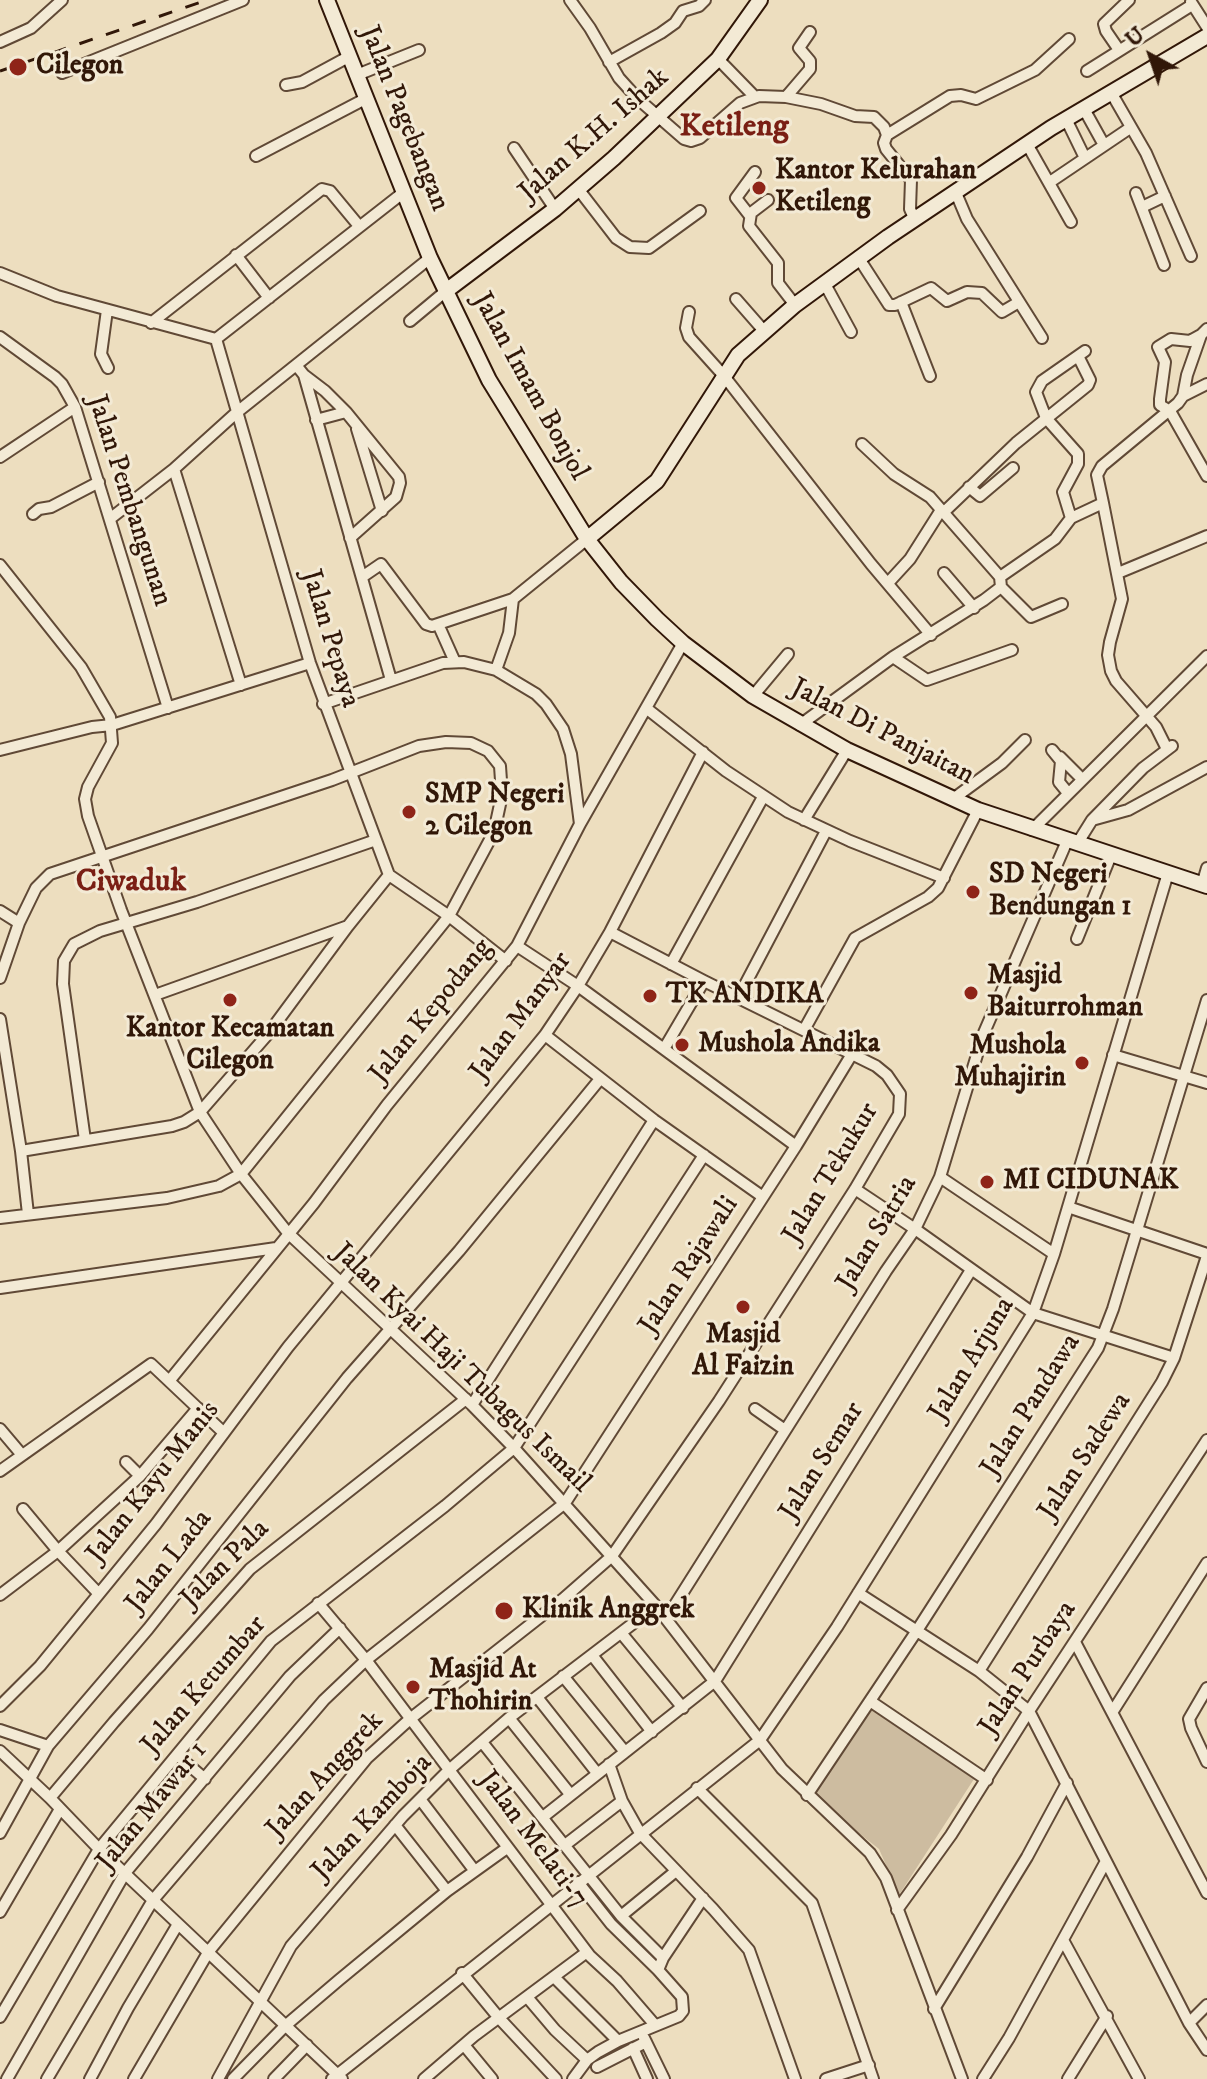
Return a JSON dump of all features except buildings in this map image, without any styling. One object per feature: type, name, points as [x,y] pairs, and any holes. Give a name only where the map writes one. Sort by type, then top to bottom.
[{"type":"street","points":[[0,42],[31,28],[62,0]]},
{"type":"street","points":[[62,73],[243,0]]},
{"type":"street","name":"Jalan Pagebangan","points":[[327,0],[430,258]]},
{"type":"street","points":[[570,0],[627,88],[684,139],[695,140],[740,103],[755,97],[786,97],[821,104],[855,116],[874,117],[887,135]]},
{"type":"street","points":[[609,62],[661,33],[675,23],[683,11],[699,6],[705,0]]},
{"type":"street","name":"Jalan K.H. Ishak","points":[[446,291],[579,190],[658,118],[718,59],[760,0]]},
{"type":"street","points":[[1119,50],[1104,24],[1129,0]]},
{"type":"street","points":[[1087,71],[1191,2],[1207,27]]},
{"type":"street","points":[[786,97],[810,69],[810,61],[799,48],[810,32]]},
{"type":"street","points":[[362,577],[380,564],[428,626],[513,599],[657,481],[738,355],[795,305],[914,218],[1027,144],[1207,36]]},
{"type":"street","points":[[914,218],[910,209],[911,180],[886,149],[884,143],[887,135],[950,96],[958,94],[976,99],[1035,70],[1069,39]]},
{"type":"street","points":[[357,75],[419,50]]},
{"type":"street","points":[[286,85],[302,82],[350,56]]},
{"type":"street","points":[[718,59],[755,97]]},
{"type":"street","points":[[1112,94],[1146,153],[1191,256]]},
{"type":"street","points":[[256,156],[365,99]]},
{"type":"street","points":[[1084,109],[1104,145]]},
{"type":"street","points":[[1066,119],[1085,158]]},
{"type":"street","points":[[1050,182],[1130,128]]},
{"type":"street","points":[[1027,144],[1071,222]]},
{"type":"street","points":[[514,148],[555,209]]},
{"type":"street","points":[[750,216],[736,198],[755,172]]},
{"type":"street","points":[[151,323],[325,188],[359,226]]},
{"type":"street","points":[[579,190],[616,238],[630,247],[649,248],[700,211]]},
{"type":"street","points":[[0,273],[57,296],[216,339],[404,192]]},
{"type":"street","points":[[956,193],[967,219],[1042,338]]},
{"type":"street","points":[[1136,193],[1164,265]]},
{"type":"street","points":[[1142,207],[1165,196]]},
{"type":"street","points":[[768,200],[750,216],[749,226],[778,263],[778,283],[795,305]]},
{"type":"street","points":[[236,255],[269,298]]},
{"type":"street","points":[[858,257],[892,306],[931,288],[947,301],[967,292],[982,293],[1002,312],[1019,302]]},
{"type":"street","points":[[111,518],[174,469],[236,413],[430,258]]},
{"type":"street","name":"Jalan Imam Bonjol","points":[[430,258],[496,392],[587,539]]},
{"type":"street","points":[[825,284],[851,332]]},
{"type":"street","points":[[410,321],[446,291]]},
{"type":"street","points":[[736,299],[764,331]]},
{"type":"street","points":[[901,302],[930,376]]},
{"type":"street","points":[[107,310],[101,354],[108,368]]},
{"type":"street","points":[[689,312],[686,328],[689,337],[724,376],[931,635]]},
{"type":"street","points":[[1183,396],[1187,375],[1204,332]]},
{"type":"street","points":[[1204,332],[1190,341],[1171,339],[1158,347],[1165,362],[1160,405],[1170,411],[1207,476]]},
{"type":"street","name":"Jalan Pembangunan","points":[[0,337],[55,377],[75,407],[168,708]]},
{"type":"street","name":"Jalan Pepaya","points":[[216,339],[323,704],[389,875]]},
{"type":"street","points":[[888,583],[910,559],[942,512],[1046,418],[1090,383],[1081,354],[1042,381],[1036,392],[1046,418],[1078,454],[1078,464],[1063,492],[1071,518]]},
{"type":"street","points":[[296,365],[346,412],[399,477],[396,497],[350,538]]},
{"type":"street","points":[[304,375],[391,680]]},
{"type":"street","points":[[1146,715],[1116,681],[1109,661],[1110,642],[1122,599],[1098,479],[1099,469],[1170,411],[1183,396],[1207,384]]},
{"type":"street","points":[[0,457],[75,407]]},
{"type":"street","points":[[316,420],[346,412]]},
{"type":"street","points":[[356,427],[382,511]]},
{"type":"street","points":[[862,444],[894,474],[926,494],[1031,617],[1062,604]]},
{"type":"street","points":[[969,487],[980,496],[1013,468]]},
{"type":"street","points":[[174,469],[241,685]]},
{"type":"street","points":[[33,514],[99,482]]},
{"type":"street","points":[[800,725],[893,657],[974,608],[1000,582],[1055,539],[1071,518],[1103,503]]},
{"type":"street","points":[[1118,573],[1207,536]]},
{"type":"street","name":"Jalan Di Panjaitan","points":[[587,539],[621,582],[683,643],[753,696],[800,725],[978,810],[1204,886]]},
{"type":"street","points":[[0,565],[81,667],[106,707],[112,725]]},
{"type":"street","points":[[944,573],[974,608]]},
{"type":"street","points":[[496,670],[509,633],[513,599]]},
{"type":"street","points":[[438,624],[455,662]]},
{"type":"street","name":"Jalan Kepodang","points":[[170,1380],[517,946],[580,824],[683,643]]},
{"type":"street","points":[[893,657],[927,680],[1012,650]]},
{"type":"street","points":[[753,696],[788,654]]},
{"type":"street","points":[[1032,830],[1207,656]]},
{"type":"street","points":[[323,704],[427,667],[455,662],[496,670],[536,694],[563,729],[571,754],[580,824]]},
{"type":"street","points":[[0,750],[92,727],[112,725],[310,663]]},
{"type":"street","points":[[646,708],[763,797],[826,831],[944,878]]},
{"type":"street","name":"Jalan Satria","points":[[666,1619],[915,1229],[940,1177],[983,1035],[1072,843],[1143,768],[1170,747],[1146,715]]},
{"type":"street","name":"Jalan Kyai Haji Tubagus Ismail","points":[[112,725],[112,743],[88,787],[85,799],[126,923],[200,1112],[241,1174],[288,1233],[514,1448],[656,1606],[782,1769],[881,1867],[962,2079]]},
{"type":"street","points":[[953,799],[1002,763],[1025,740]]},
{"type":"street","points":[[0,978],[19,923],[36,888],[50,874],[419,746],[446,742],[480,746],[496,761],[502,774],[502,795],[494,832],[449,916],[241,1174],[219,1186],[167,1198],[0,1218]]},
{"type":"street","points":[[804,820],[847,750]]},
{"type":"street","name":"Jalan Manyar","points":[[340,1284],[545,1035],[610,932],[703,752]]},
{"type":"street","points":[[1068,793],[1058,779],[1056,754],[1082,779]]},
{"type":"street","points":[[1092,820],[1128,810],[1207,767]]},
{"type":"street","points":[[671,964],[763,797]]},
{"type":"street","points":[[804,1030],[855,938],[928,897],[944,878],[978,810]]},
{"type":"street","points":[[738,998],[826,831]]},
{"type":"street","points":[[85,1140],[63,984],[64,961],[74,944],[85,937],[376,840]]},
{"type":"street","points":[[1077,939],[1111,855]]},
{"type":"street","points":[[1204,886],[1207,868]]},
{"type":"street","name":"Jalan Arjuna","points":[[337,2077],[462,1973],[760,1740],[858,1593],[1033,1313],[1054,1254],[1168,873]]},
{"type":"street","points":[[21,1151],[178,1125],[200,1112],[268,1034],[389,875],[449,916],[506,961]]},
{"type":"street","points":[[0,911],[19,923]]},
{"type":"street","points":[[155,995],[348,926]]},
{"type":"street","name":"Jalan Tekukur","points":[[610,932],[884,1072],[900,1094],[902,1103],[899,1114],[855,1189],[719,1401],[612,1556]]},
{"type":"street","points":[[517,946],[578,986],[796,1146]]},
{"type":"street","points":[[664,1049],[704,981]]},
{"type":"street","name":"Jalan Pandawa","points":[[807,1795],[1087,1368],[1103,1337],[1207,1000]]},
{"type":"street","points":[[0,1019],[28,1214]]},
{"type":"street","points":[[545,1035],[654,1120],[763,1197]]},
{"type":"street","name":"Jalan Rajawali","points":[[47,2079],[153,1900],[316,1709],[366,1660],[565,1503],[852,1054]]},
{"type":"street","points":[[1113,1055],[1207,1083]]},
{"type":"street","name":"Jalan Lada","points":[[0,1833],[48,1746],[148,1629],[347,1378],[391,1330],[600,1079]]},
{"type":"street","name":"Jalan Pala","points":[[50,1798],[132,1700],[250,1569],[469,1402],[654,1120]]},
{"type":"street","name":"Jalan Ketumbar","points":[[0,2017],[99,1849],[271,1641],[445,1506],[514,1448],[704,1155]]},
{"type":"street","points":[[940,1177],[1054,1254]]},
{"type":"street","points":[[855,1189],[1033,1313],[1174,1358]]},
{"type":"street","points":[[1068,1207],[1207,1255]]},
{"type":"street","points":[[0,1288],[276,1248]]},
{"type":"street","name":"Jalan Sadewa","points":[[979,1671],[1148,1406],[1174,1358],[1207,1255]]},
{"type":"street","name":"Jalan Semar","points":[[543,1817],[715,1681],[971,1270]]},
{"type":"street","name":"Jalan Kayu Manis","points":[[0,1706],[40,1666],[156,1524],[288,1347],[340,1284]]},
{"type":"street","points":[[0,1471],[149,1365],[170,1380],[224,1433]]},
{"type":"street","points":[[0,1595],[58,1551],[140,1476],[198,1408]]},
{"type":"street","points":[[755,1409],[785,1430]]},
{"type":"street","points":[[0,1429],[22,1455]]},
{"type":"street","name":"Jalan Purbaya","points":[[897,1910],[1203,1455],[1207,1440]]},
{"type":"street","points":[[126,1462],[140,1476]]},
{"type":"street","points":[[23,1509],[99,1594]]},
{"type":"street","name":"Jalan Anggrek","points":[[134,2079],[209,1951],[367,1758],[410,1719],[563,1599],[612,1556]]},
{"type":"street","points":[[1113,1711],[1207,1563]]},
{"type":"street","points":[[858,1593],[979,1671],[1029,1711],[1189,2023],[1207,2050]]},
{"type":"street","name":"Jalan Melati-7","points":[[318,1603],[366,1660],[587,1952],[655,2025]]},
{"type":"street","name":"Jalan Kamboja","points":[[218,2079],[291,1946],[395,1825],[449,1770],[509,1718],[656,1606]]},
{"type":"street","name":"Jalan Mawar 1","points":[[7,2079],[125,1873],[290,1676],[340,1628]]},
{"type":"street","points":[[622,1634],[683,1708]]},
{"type":"street","points":[[1075,1642],[1207,1893]]},
{"type":"street","points":[[592,1655],[652,1732]]},
{"type":"street","points":[[563,1676],[625,1752]]},
{"type":"street","points":[[1207,1688],[1189,1719],[1207,1762]]},
{"type":"street","points":[[537,1697],[597,1773]]},
{"type":"street","points":[[870,1701],[987,1780]]},
{"type":"street","points":[[509,1718],[570,1794]]},
{"type":"street","points":[[0,1730],[48,1746]]},
{"type":"street","points":[[482,1742],[565,1845],[611,1924],[682,1997],[684,2004],[679,2016],[655,2025],[633,2048],[592,2063]]},
{"type":"street","points":[[0,1751],[337,2077]]},
{"type":"street","points":[[177,1755],[205,1779]]},
{"type":"street","points":[[609,1764],[622,1801],[640,1833],[741,1939],[754,1960],[795,2079]]},
{"type":"street","points":[[934,2009],[1027,1857],[1067,1783]]},
{"type":"street","points":[[697,1788],[812,1903],[873,2079]]},
{"type":"street","points":[[420,1799],[474,1870]]},
{"type":"street","points":[[565,1845],[622,1801]]},
{"type":"street","points":[[0,1912],[60,1809]]},
{"type":"street","points":[[395,1825],[447,1891]]},
{"type":"street","points":[[233,2079],[285,2026],[447,1891],[507,1848]]},
{"type":"street","points":[[983,2079],[1105,1863]]},
{"type":"street","points":[[621,1916],[676,1871]]},
{"type":"street","points":[[583,1879],[663,1958]]},
{"type":"street","points":[[658,1970],[703,1898]]},
{"type":"street","points":[[90,2079],[178,1924]]},
{"type":"street","points":[[1063,1940],[1138,2078]]},
{"type":"street","points":[[427,2078],[464,2045],[587,1952]]},
{"type":"street","points":[[462,1973],[556,2079]]},
{"type":"street","points":[[554,1977],[618,2041]]},
{"type":"street","points":[[527,1997],[555,2030],[592,2063]]},
{"type":"street","points":[[1189,2023],[1207,2005]]},
{"type":"street","points":[[1068,2079],[1107,2016]]},
{"type":"street","points":[[573,2079],[618,2041],[643,2037]]},
{"type":"street","points":[[643,2037],[664,2079]]},
{"type":"street","points":[[274,2079],[307,2045]]},
{"type":"street","points":[[464,2045],[492,2079]]},
{"type":"street","points":[[633,2048],[647,2079]]},
{"type":"street","points":[[826,2079],[869,2065]]},
{"type":"shaded area","points":[[871,1708],[974,1779],[899,1895],[879,1849],[813,1797]]},
{"type":"railway","points":[[0,71],[207,0]]},
{"type":"place","name":"Cilegon","points":[[18,67]]},
{"type":"place","name":"Kantor Kelurahan Ketileng","points":[[759,188]]},
{"type":"place","name":"SMP Negeri 2 Cilegon","points":[[409,812]]},
{"type":"place","name":"SD Negeri Bendungan 1","points":[[973,892]]},
{"type":"place","name":"Masjid Baiturrohman","points":[[971,993]]},
{"type":"place","name":"TK ANDIKA","points":[[650,996]]},
{"type":"place","name":"Kantor Kecamatan Cilegon","points":[[230,1000]]},
{"type":"place","name":"Mushola Andika","points":[[682,1045]]},
{"type":"place","name":"Mushola Muhajirin","points":[[1082,1063]]},
{"type":"place","name":"MI CIDUNAK","points":[[987,1182]]},
{"type":"place","name":"Masjid Al Faizin","points":[[743,1307]]},
{"type":"place","name":"Klinik Anggrek","points":[[504,1611]]},
{"type":"place","name":"Masjid At Thohirin","points":[[413,1687]]},
{"type":"district","name":"Ketileng","points":[[734,128]]},
{"type":"district","name":"Ciwaduk","points":[[131,883]]}]
